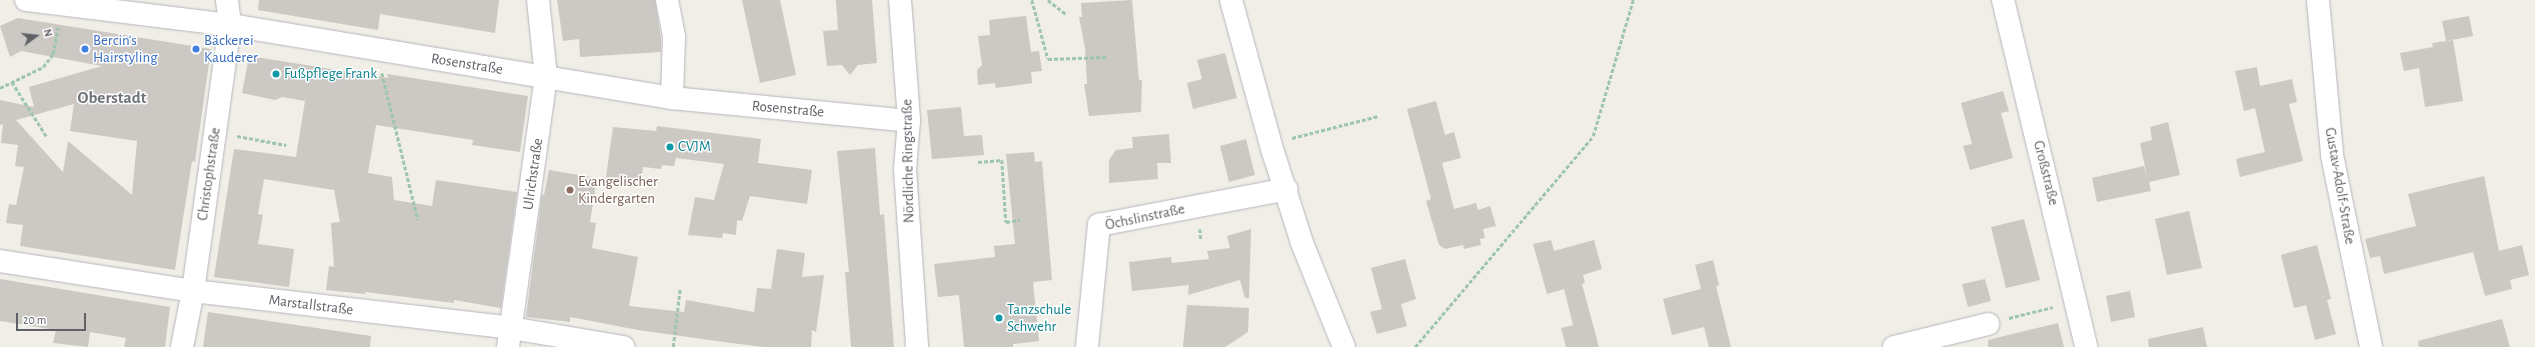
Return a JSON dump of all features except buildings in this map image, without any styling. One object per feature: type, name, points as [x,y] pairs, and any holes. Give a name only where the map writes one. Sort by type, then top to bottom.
[{"type":"street","name":"Rosenstraße","points":[[26,0],[230,25],[672,98],[910,121]]},
{"type":"street","name":"Christophstraße","points":[[182,347],[193,291],[230,25],[227,0]]},
{"type":"street","name":"Ulrichstraße","points":[[510,338],[546,77],[538,0]]},
{"type":"street","points":[[666,0],[674,37],[672,98]]},
{"type":"street","name":"Nördliche Ringstraße","points":[[900,0],[910,121],[905,169],[917,347]]},
{"type":"street","points":[[1231,0],[1302,243],[1344,347]]},
{"type":"street","name":"Großstraße","points":[[2003,0],[2086,347]]},
{"type":"street","name":"Gustav-Adolf-Straße","points":[[2318,0],[2332,155],[2371,347]]},
{"type":"street","name":"Öchslinstraße","points":[[1087,347],[1099,225],[1287,189]]},
{"type":"street","name":"Marstallstraße","points":[[0,261],[510,338],[623,347]]},
{"type":"street","points":[[1894,347],[1988,324]]},
{"type":"path","points":[[1032,0],[1048,59],[1106,57]]},
{"type":"path","points":[[1048,0],[1066,14]]},
{"type":"path","points":[[1415,347],[1593,136],[1633,0]]},
{"type":"path","points":[[0,88],[42,67],[53,54],[63,4]]},
{"type":"path","points":[[376,49],[418,220]]},
{"type":"path","points":[[12,82],[47,137]]},
{"type":"path","points":[[1272,143],[1378,116]]},
{"type":"path","points":[[215,132],[286,145]]},
{"type":"path","points":[[978,162],[1002,160],[1006,222],[1020,220]]},
{"type":"path","points":[[673,347],[680,288]]},
{"type":"path","points":[[1988,324],[2076,302]]},
{"type":"place","name":"Bercin's Hairstyling","points":[[85,49]]},
{"type":"place","name":"Bäckerei Kauderer","points":[[196,49]]},
{"type":"place","name":"Fußpflege Frank","points":[[276,74]]},
{"type":"place","name":"CVJM","points":[[670,147]]},
{"type":"place","name":"Evangelischer Kindergarten","points":[[570,190]]},
{"type":"place","name":"Tanzschule Schwehr","points":[[999,318]]},
{"type":"district","name":"Oberstadt","points":[[112,98]]}]
